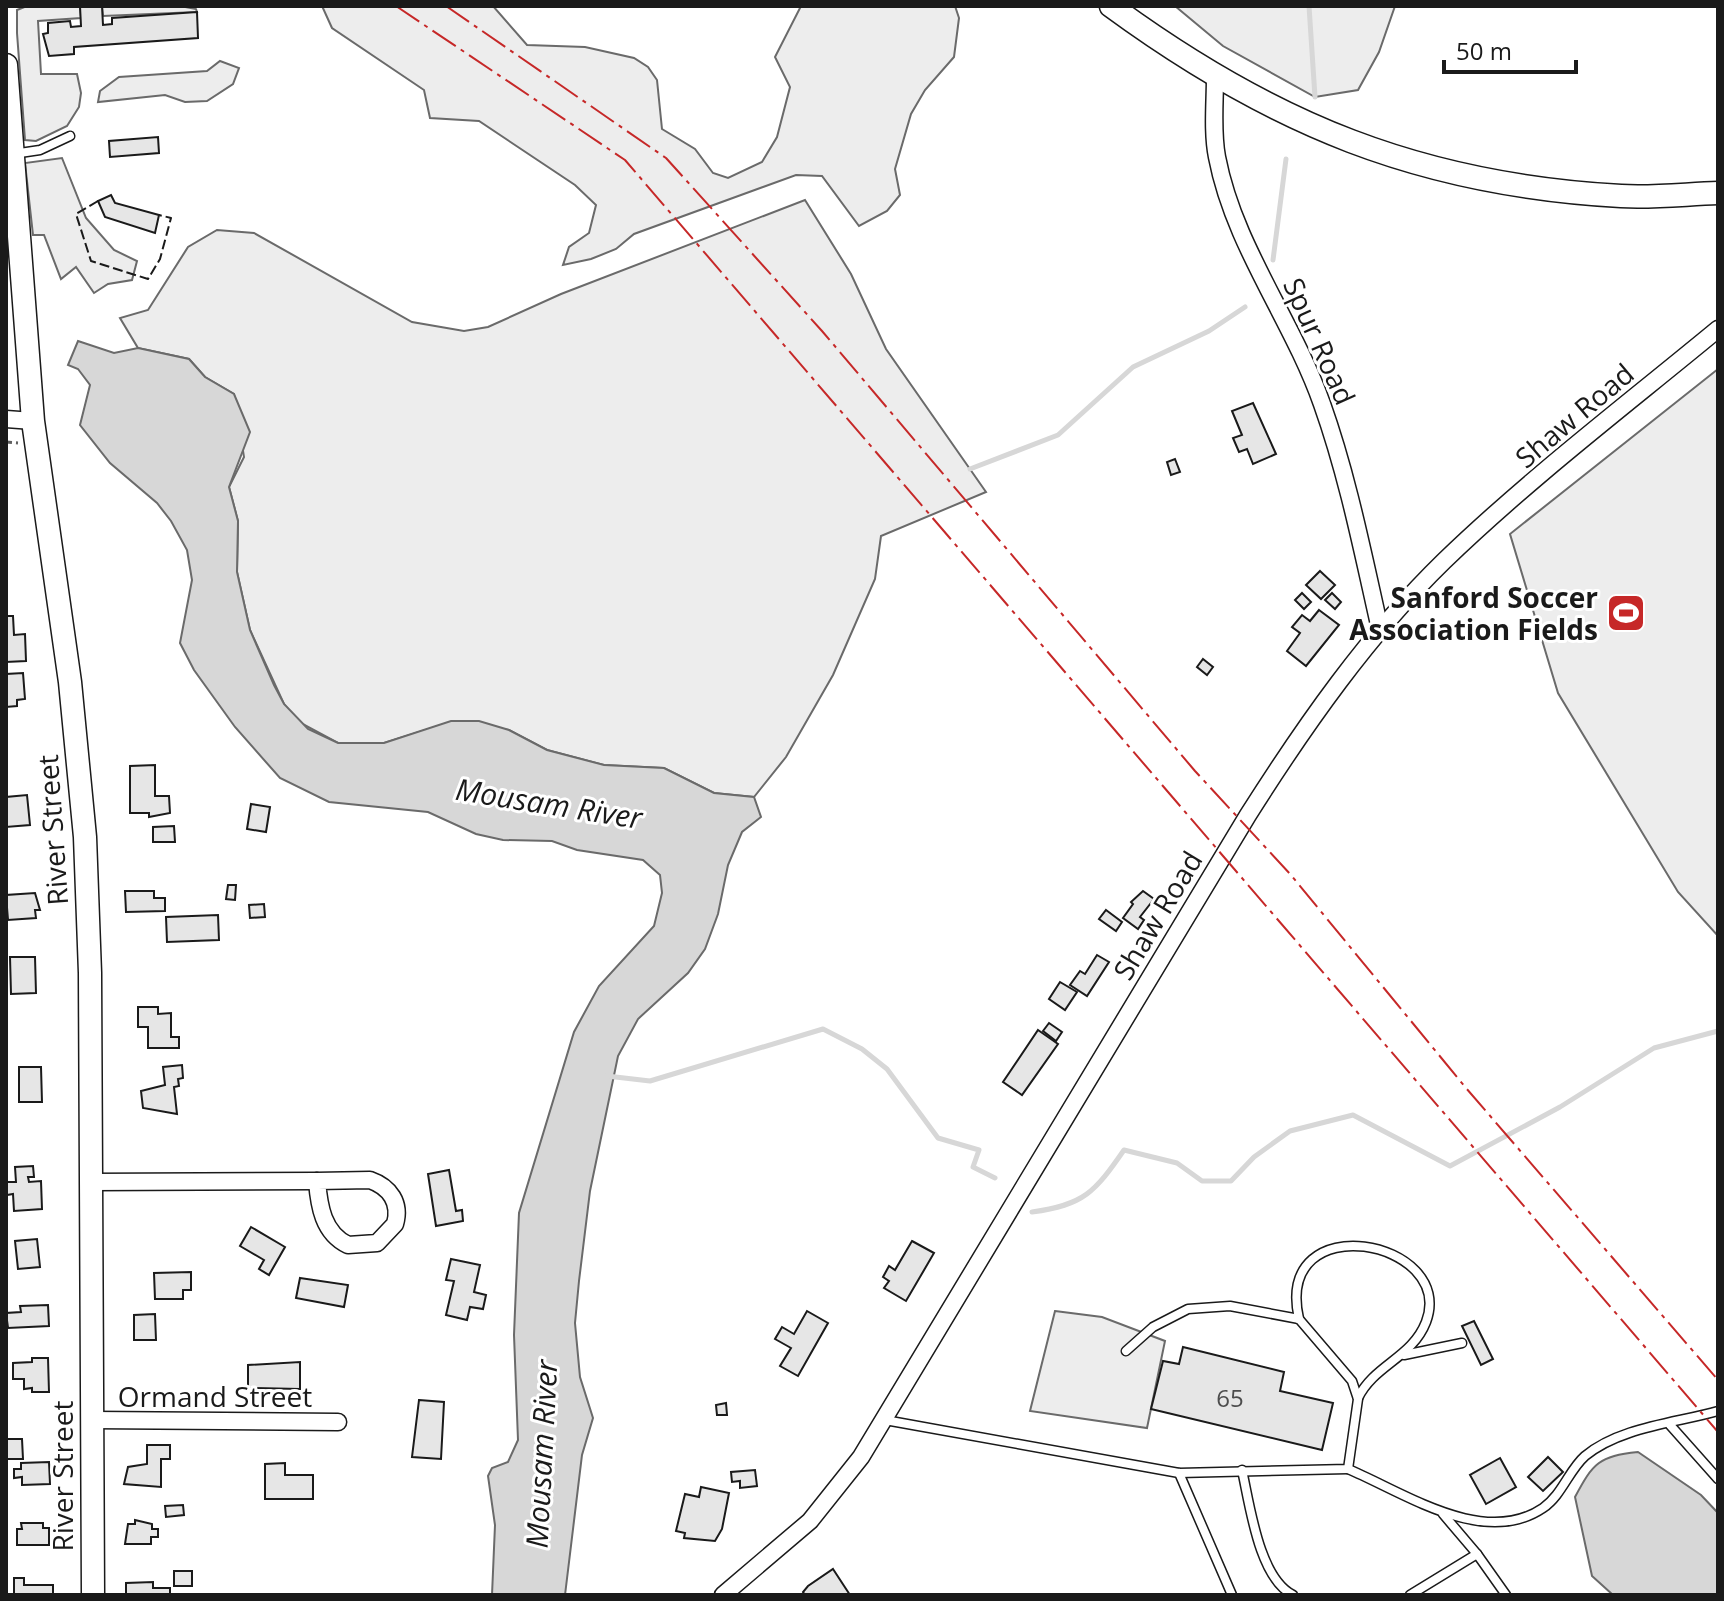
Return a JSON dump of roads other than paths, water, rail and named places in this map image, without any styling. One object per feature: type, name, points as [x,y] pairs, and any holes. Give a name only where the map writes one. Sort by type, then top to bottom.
[{"type":"street","points":[[1111,6],[1215,77],[1285,115],[1374,152],[1435,171],[1528,189],[1624,197],[1718,193]]},
{"type":"street","name":"River Street","points":[[6,65],[12,154],[12,230],[33,421],[70,682],[85,837],[93,1595]]},
{"type":"street","name":"Spur Road","points":[[1215,77],[1217,155],[1233,215],[1298,346],[1322,403],[1357,529],[1380,629]]},
{"type":"street","name":"Shaw Road","points":[[723,1595],[810,1521],[836,1492],[885,1420],[946,1312],[1240,828],[1287,753],[1380,629],[1475,533],[1718,329]]},
{"type":"street","points":[[6,419],[33,421]]},
{"type":"street","points":[[91,1182],[357,1179],[381,1184],[395,1201],[395,1224],[384,1238],[368,1246],[340,1241],[319,1208],[317,1181]]},
{"type":"street","name":"Ormand Street","points":[[92,1420],[338,1422]]},
{"type":"lane","points":[[12,154],[40,150],[70,136]]},
{"type":"lane","points":[[1299,1319],[1297,1282],[1309,1264],[1324,1252],[1349,1244],[1381,1249],[1406,1263],[1419,1277],[1427,1293],[1427,1319],[1404,1356]]},
{"type":"lane","points":[[1126,1351],[1153,1327],[1188,1309],[1230,1306],[1299,1319],[1340,1364],[1352,1381],[1358,1399],[1348,1469]]},
{"type":"lane","points":[[1358,1399],[1377,1372],[1404,1356],[1462,1343]]},
{"type":"lane","points":[[885,1420],[1179,1473],[1348,1469],[1443,1514],[1511,1523],[1543,1508],[1563,1488],[1584,1457],[1634,1432],[1718,1411]]},
{"type":"lane","points":[[1670,1425],[1718,1479]]},
{"type":"lane","points":[[1242,1470],[1266,1559],[1279,1588],[1293,1595]]},
{"type":"lane","points":[[1179,1473],[1232,1595]]},
{"type":"lane","points":[[1443,1514],[1506,1595]]},
{"type":"lane","points":[[1410,1595],[1477,1554]]},
{"type":"water","name":"Mousam River","points":[[78,341],[114,353],[138,348],[189,359],[205,377],[234,394],[250,432],[229,487],[238,521],[237,572],[250,630],[274,685],[284,704],[308,729],[338,743],[384,743],[451,721],[479,721],[509,730],[547,750],[604,765],[664,768],[714,793],[754,797],[761,817],[742,832],[728,865],[718,914],[705,949],[688,973],[638,1019],[618,1056],[590,1191],[579,1281],[575,1323],[580,1377],[593,1418],[582,1455],[565,1595],[492,1595],[495,1525],[488,1476],[492,1468],[508,1462],[518,1440],[514,1335],[519,1213],[574,1032],[599,986],[654,926],[662,893],[660,875],[643,860],[577,850],[552,841],[503,840],[476,834],[428,812],[329,802],[280,778],[235,727],[194,670],[180,643],[192,580],[187,550],[157,503],[110,463],[80,425],[90,385],[78,369],[68,365]]},
{"type":"water","points":[[1638,1452],[1701,1495],[1718,1513],[1718,1595],[1613,1595],[1592,1576],[1575,1497],[1599,1463],[1614,1456]]},
{"type":"waterway","points":[[1309,6],[1315,97]]},
{"type":"waterway","points":[[1273,260],[1286,159]]},
{"type":"waterway","points":[[970,469],[1058,435],[1133,367],[1209,331],[1245,307]]},
{"type":"waterway","points":[[607,1076],[650,1081],[823,1029],[862,1049],[887,1069],[938,1138],[979,1150],[973,1167],[995,1178]]},
{"type":"waterway","points":[[1032,1212],[1064,1205],[1087,1194],[1124,1150],[1177,1163],[1202,1181],[1231,1181],[1254,1157],[1290,1131],[1353,1115],[1450,1166],[1560,1107],[1654,1048],[1718,1031]]},
{"type":"place","name":"Sanford Soccer Association Fields","points":[[1626,613]]}]
